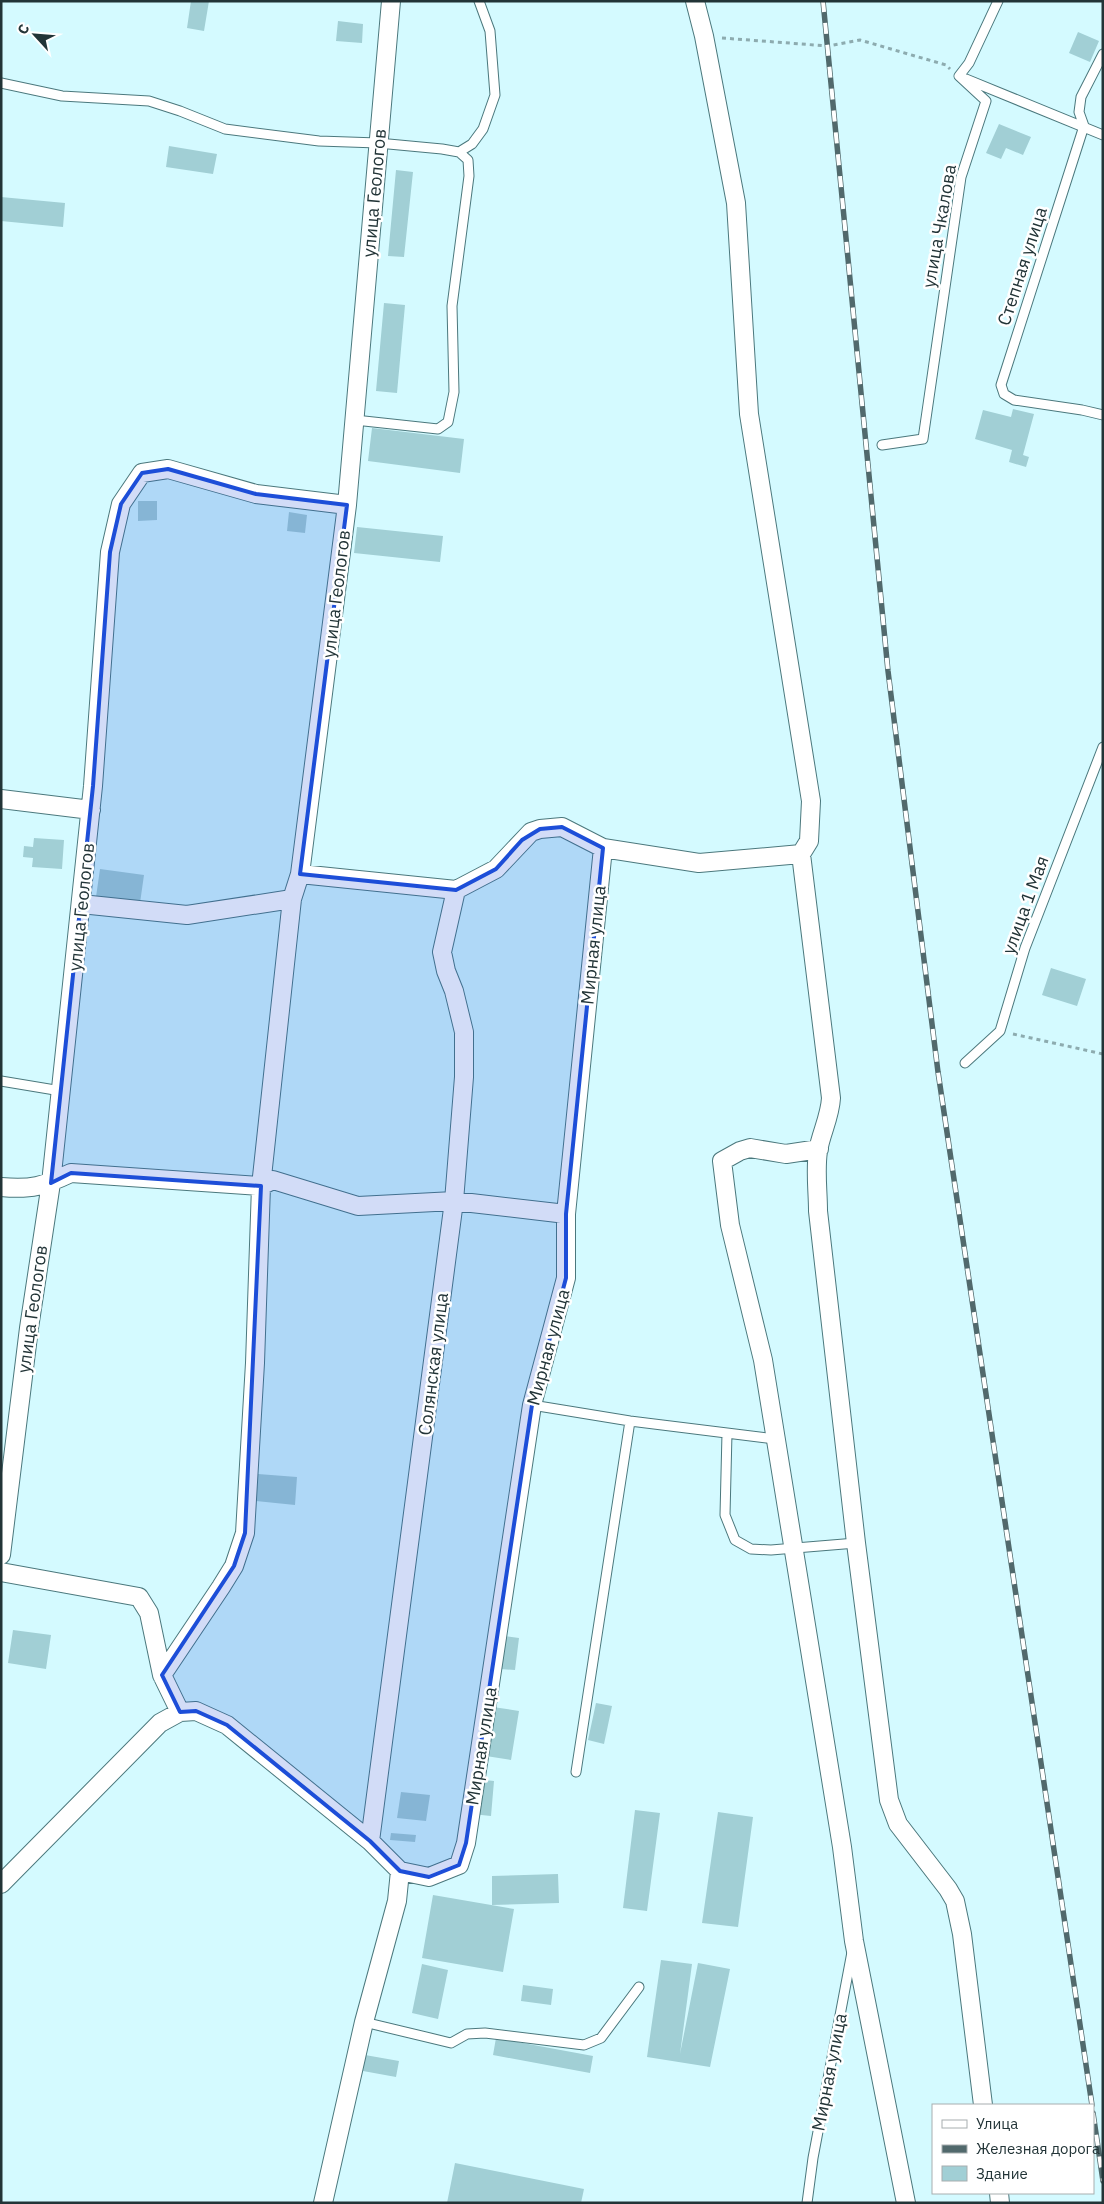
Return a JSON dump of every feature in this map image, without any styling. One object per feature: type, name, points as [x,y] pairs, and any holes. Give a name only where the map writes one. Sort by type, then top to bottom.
[{"type":"street","name":"улица Геологов","points":[[162,1675],[230,1573],[245,1533],[255,1363],[261,1186],[292,899],[300,874],[347,504],[390,1]]},
{"type":"street","points":[[695,1],[704,36],[736,203],[749,414],[811,801],[809,841],[801,854],[831,1098],[830,1114],[818,1149],[818,1211],[856,1543],[889,1800],[898,1824],[948,1889],[955,1901],[962,1934],[983,2104]]},
{"type":"street","name":"улица Геологов","points":[[1,1555],[29,1328],[51,1182],[91,810],[110,552],[121,504],[142,473],[168,469],[256,494],[347,504]]},
{"type":"street","points":[[1,799],[91,810]]},
{"type":"street","points":[[300,874],[456,890],[496,869],[530,832],[562,827],[603,848],[699,863],[801,854]]},
{"type":"street","name":"Мирная улица","points":[[400,1871],[429,1877],[459,1865],[466,1843],[532,1405],[566,1278],[566,1214],[603,848]]},
{"type":"street","name":"Солянская улица","points":[[370,1841],[454,1200],[464,1077],[464,1032],[442,952],[456,890]]},
{"type":"street","points":[[81,904],[187,915],[292,899]]},
{"type":"street","points":[[818,1149],[786,1154],[750,1148],[722,1161],[730,1225],[763,1360],[842,1847],[854,1941],[906,2203]]},
{"type":"street","points":[[1,1187],[25,1189],[51,1182],[70,1173],[261,1186],[273,1180],[358,1206],[454,1200],[566,1214]]},
{"type":"street","points":[[1,1572],[139,1597],[149,1613],[162,1675],[180,1712]]},
{"type":"street","points":[[1,1884],[160,1723],[180,1712],[196,1711],[227,1725],[370,1841],[400,1871],[397,1901],[364,2022],[323,2203]]},
{"type":"lane","points":[[459,152],[472,144],[483,130],[495,95],[490,31],[479,1]]},
{"type":"lane","points":[[998,1],[969,63],[959,76],[1025,105],[1084,126],[1103,135]]},
{"type":"lane","name":"Степная улица","points":[[1103,54],[1081,97],[1079,112],[1084,126],[1002,385],[1004,394],[1014,400],[1103,415]]},
{"type":"lane","name":"улица Чкалова","points":[[882,445],[923,439],[960,177],[986,101],[959,76]]},
{"type":"lane","points":[[1,83],[62,96],[149,101],[180,110],[225,129],[319,141],[378,143],[459,152],[468,160],[469,176],[452,306],[454,392],[448,422],[438,429],[354,420]]},
{"type":"lane","name":"улица 1 Мая","points":[[1000,1031],[1025,948],[1103,747]]},
{"type":"lane","points":[[965,1063],[1000,1031]]},
{"type":"lane","points":[[1,1081],[61,1091]]},
{"type":"lane","points":[[532,1405],[630,1421],[775,1439]]},
{"type":"lane","points":[[576,1772],[630,1421]]},
{"type":"lane","points":[[727,1433],[725,1515],[735,1540],[752,1549],[771,1550],[856,1543]]},
{"type":"lane","name":"Мирная улица","points":[[807,2203],[813,2158],[854,1941]]},
{"type":"lane","points":[[364,2022],[450,2043],[467,2034],[485,2033],[584,2045],[601,2038],[639,1987]]},
{"type":"path","points":[[704,36],[828,46],[860,40],[946,65],[959,76]]},
{"type":"path","points":[[1000,1031],[1103,1054]]},
{"type":"highlighted area","points":[[168,469],[256,494],[347,505],[300,874],[456,890],[496,869],[522,840],[540,829],[562,827],[603,848],[566,1214],[566,1278],[532,1405],[466,1843],[459,1865],[429,1877],[400,1871],[370,1841],[227,1725],[196,1711],[180,1712],[162,1675],[234,1566],[245,1533],[261,1186],[71,1173],[51,1183],[93,786],[110,552],[121,504],[142,473]]},
{"type":"building","points":[[191,1],[209,1],[204,31],[187,28]]},
{"type":"building","points":[[338,21],[363,24],[362,43],[336,41]]},
{"type":"building","points":[[1078,32],[1099,41],[1090,62],[1069,53]]},
{"type":"building","points":[[999,124],[1031,137],[1023,155],[1006,148],[1001,159],[986,153]]},
{"type":"building","points":[[169,146],[217,154],[213,174],[166,167]]},
{"type":"building","points":[[396,170],[413,172],[404,257],[388,256]]},
{"type":"building","points":[[1,197],[65,203],[63,227],[1,221]]},
{"type":"building","points":[[384,303],[405,305],[397,393],[376,391]]},
{"type":"building","points":[[1013,409],[1034,414],[1023,455],[1029,457],[1026,467],[1009,462],[1012,450],[975,439],[983,410],[1011,417]]},
{"type":"building","points":[[372,428],[464,439],[460,473],[368,461]]},
{"type":"building","points":[[138,501],[157,501],[157,520],[138,521]]},
{"type":"building","points":[[289,512],[307,515],[305,533],[287,531]]},
{"type":"building","points":[[357,527],[443,536],[440,562],[354,553]]},
{"type":"building","points":[[34,838],[64,840],[62,869],[32,867],[33,858],[23,857],[24,846],[33,847]]},
{"type":"building","points":[[100,869],[144,875],[140,903],[96,897]]},
{"type":"building","points":[[1051,968],[1086,979],[1077,1006],[1042,995]]},
{"type":"building","points":[[258,1474],[297,1477],[295,1505],[256,1501]]},
{"type":"building","points":[[13,1630],[51,1635],[46,1669],[8,1663]]},
{"type":"building","points":[[504,1636],[519,1638],[515,1670],[500,1669]]},
{"type":"building","points":[[596,1703],[612,1706],[604,1744],[588,1740]]},
{"type":"building","points":[[493,1707],[519,1711],[511,1760],[486,1756]]},
{"type":"building","points":[[476,1779],[494,1781],[491,1816],[472,1814]]},
{"type":"building","points":[[401,1792],[430,1795],[426,1821],[397,1818]]},
{"type":"building","points":[[635,1810],[660,1813],[647,1911],[623,1908]]},
{"type":"building","points":[[718,1812],[753,1817],[738,1927],[702,1923]]},
{"type":"building","points":[[391,1833],[416,1835],[415,1842],[390,1840]]},
{"type":"building","points":[[558,1874],[559,1903],[492,1905],[492,1876]]},
{"type":"building","points":[[433,1895],[514,1909],[503,1972],[422,1958]]},
{"type":"building","points":[[661,1960],[692,1964],[680,2054],[698,1963],[730,1969],[710,2067],[647,2057]]},
{"type":"building","points":[[422,1964],[448,1970],[438,2019],[412,2013]]},
{"type":"building","points":[[523,1985],[553,1989],[551,2005],[521,2001]]},
{"type":"building","points":[[496,2038],[593,2056],[590,2073],[493,2055]]},
{"type":"building","points":[[365,2055],[399,2061],[396,2077],[363,2071]]},
{"type":"building","points":[[455,2163],[584,2189],[581,2203],[447,2203]]},
{"type":"railway","points":[[823,1],[888,671],[938,1072],[1092,2104]]},
{"type":"railway","points":[[1094,2120],[1103,2181]]}]
